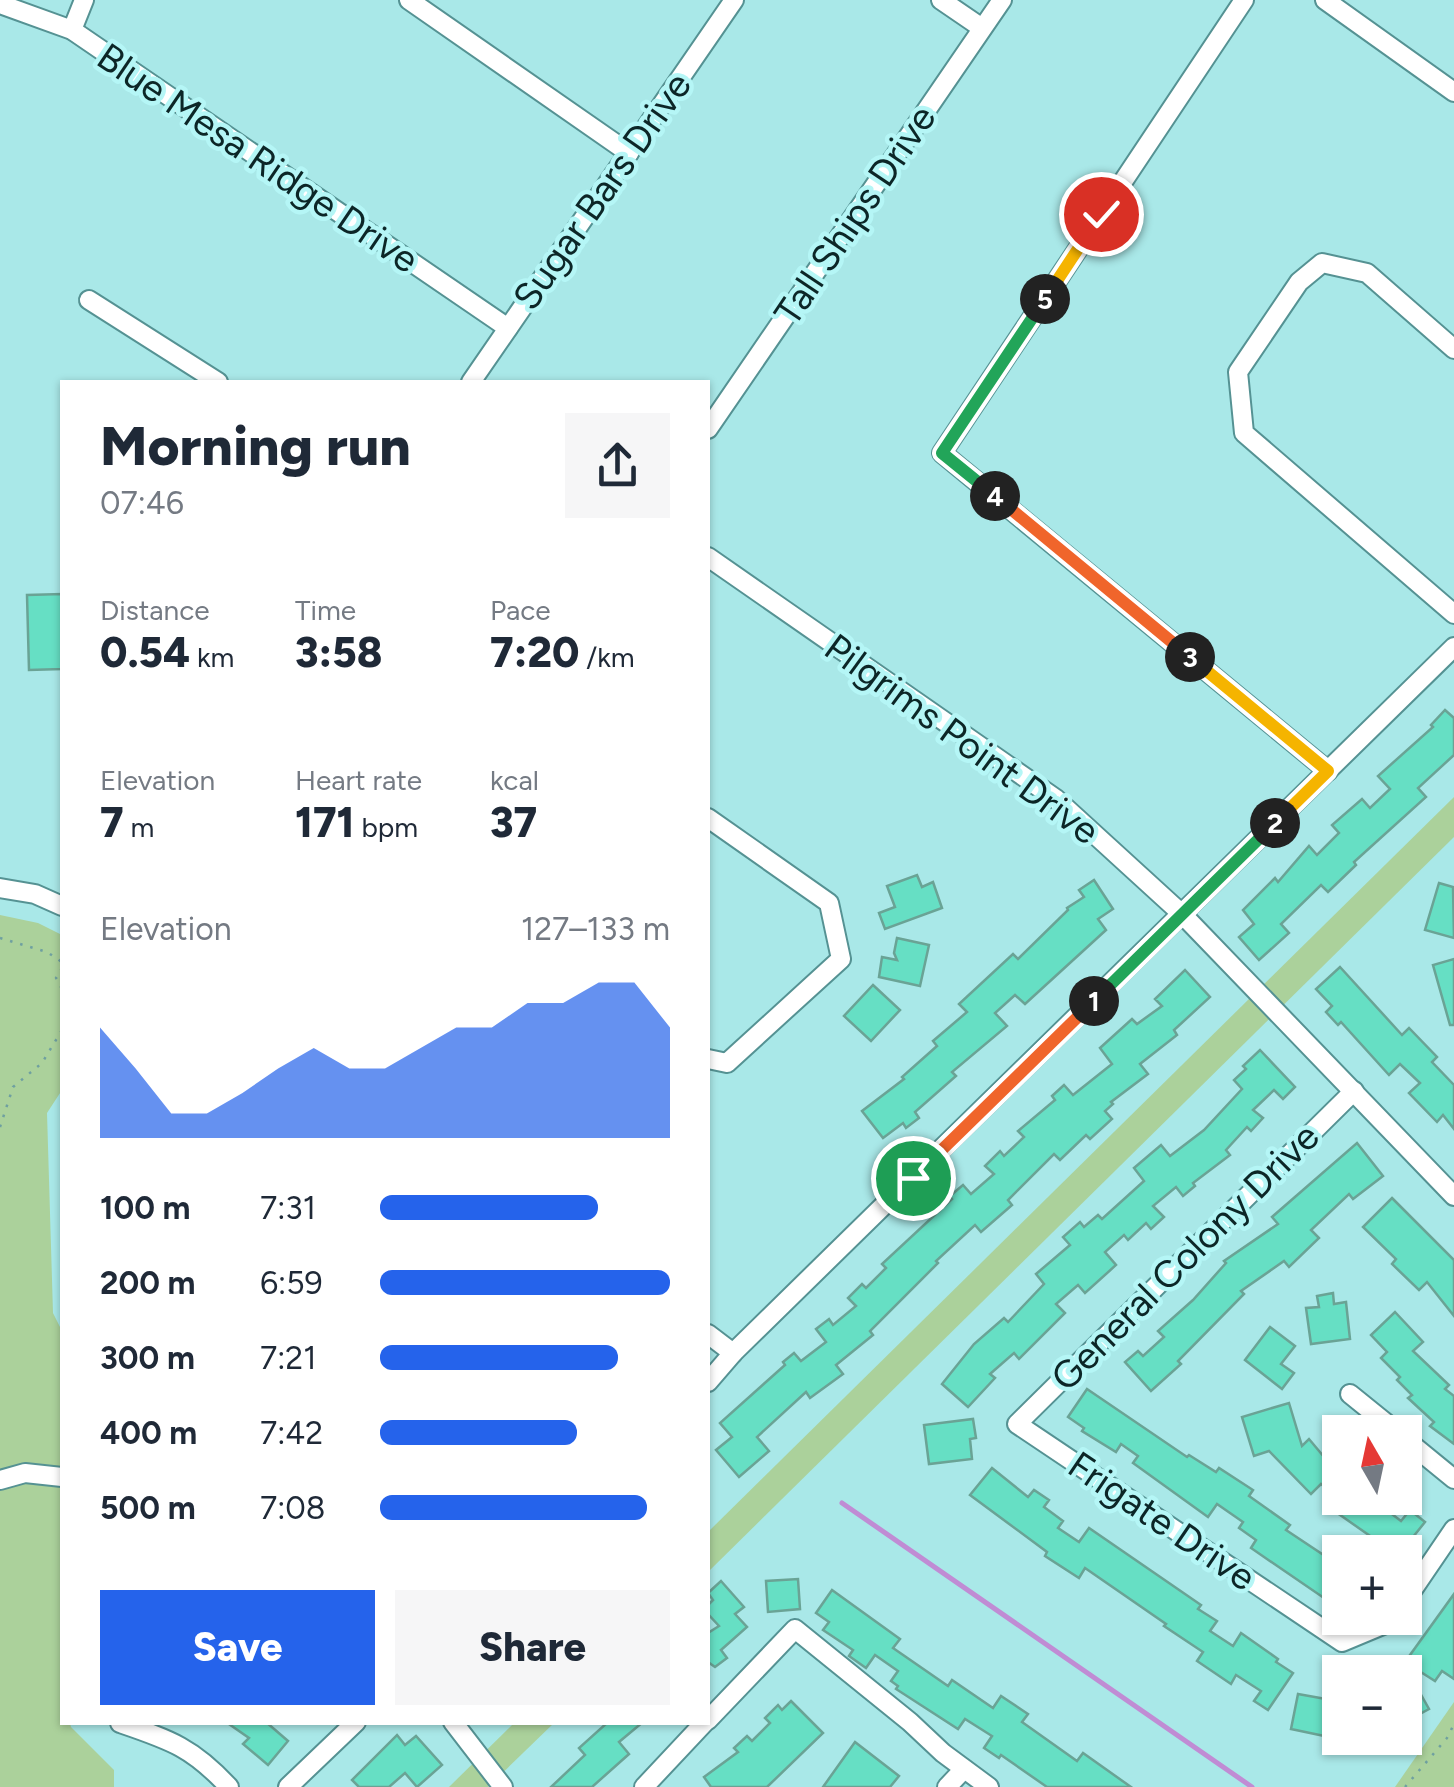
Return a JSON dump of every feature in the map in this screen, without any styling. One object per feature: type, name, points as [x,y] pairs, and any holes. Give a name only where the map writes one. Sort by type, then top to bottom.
[{"type":"street","points":[[72,30],[84,0]]},
{"type":"street","points":[[409,0],[628,153]]},
{"type":"street","name":"Sugar Bars Drive","points":[[472,380],[734,0]]},
{"type":"street","points":[[942,0],[982,28]]},
{"type":"street","name":"Tall Ships Drive","points":[[710,426],[1002,0]]},
{"type":"street","points":[[1244,0],[942,453],[1328,771]]},
{"type":"street","points":[[1325,0],[1454,92]]},
{"type":"street","name":"Blue Mesa Ridge Drive","points":[[0,4],[72,30],[508,328]]},
{"type":"street","points":[[1454,350],[1367,274],[1322,263],[1299,282],[1238,372],[1244,433],[1454,614]]},
{"type":"street","points":[[89,300],[215,380]]},
{"type":"street","name":"Pilgrims Point Drive","points":[[710,558],[1056,799],[1183,915],[1454,1196]]},
{"type":"street","points":[[710,1380],[1454,646]]},
{"type":"street","points":[[710,819],[829,902],[841,959],[727,1064],[710,1059]]},
{"type":"street","points":[[0,888],[34,894],[60,905]]},
{"type":"street","name":"General Colony Drive","points":[[1016,1424],[1354,1091]]},
{"type":"street","points":[[710,1336],[733,1353]]},
{"type":"street","points":[[1350,1394],[1376,1415]]},
{"type":"street","name":"Frigate Drive","points":[[1016,1424],[1322,1628]]},
{"type":"street","points":[[1422,1453],[1454,1478]]},
{"type":"street","points":[[0,1480],[25,1474],[60,1477]]},
{"type":"street","points":[[1422,1576],[1454,1529]]},
{"type":"street","points":[[710,1717],[795,1629],[989,1787]]},
{"type":"street","name":"Frigate Drive","points":[[1332,1635],[1342,1642],[1359,1635]]},
{"type":"street","points":[[128,1725],[176,1742],[205,1762],[229,1787]]},
{"type":"street","points":[[288,1787],[353,1725]]},
{"type":"street","points":[[454,1725],[503,1787]]},
{"type":"street","points":[[644,1787],[702,1725]]},
{"type":"street","points":[[948,1787],[964,1768]]},
{"type":"path","points":[[0,938],[47,952],[60,961]]},
{"type":"path","points":[[0,1128],[12,1087],[42,1063],[60,1033]]},
{"type":"path","points":[[1405,1787],[1447,1738],[1454,1724]]},
{"type":"green space","points":[[1454,797],[1454,837],[710,1570],[710,1530]]},
{"type":"green space","points":[[0,915],[38,923],[60,934],[60,1093],[47,1113],[53,1313],[60,1327],[60,1725],[70,1725],[114,1770],[114,1787],[0,1787]]},
{"type":"green space","points":[[1454,1702],[1454,1787],[1395,1787],[1417,1755],[1422,1755],[1422,1748]]},
{"type":"green space","points":[[512,1725],[552,1725],[488,1787],[449,1787]]},
{"type":"building","points":[[60,594],[60,669],[29,670],[27,595]]},
{"type":"building","points":[[1445,710],[1454,718],[1454,755],[1418,788],[1426,797],[1354,862],[1356,865],[1328,892],[1321,885],[1281,924],[1289,933],[1259,960],[1239,937],[1254,924],[1243,910],[1275,878],[1278,882],[1309,846],[1317,855],[1339,833],[1332,825],[1362,799],[1370,808],[1390,789],[1378,776],[1433,727]]},
{"type":"building","points":[[917,875],[922,887],[933,882],[942,908],[885,929],[879,913],[895,907],[887,886]]},
{"type":"building","points":[[1094,880],[1113,909],[1098,919],[1106,930],[1025,1004],[1015,995],[995,1013],[1007,1026],[952,1072],[956,1076],[915,1112],[919,1118],[906,1128],[903,1123],[883,1138],[862,1111],[904,1079],[937,1046],[933,1041],[967,1012],[959,1004],[1013,954],[1018,959],[1067,908],[1084,897],[1079,890]]},
{"type":"building","points":[[1439,883],[1453,887],[1454,938],[1425,930]]},
{"type":"building","points":[[897,938],[929,945],[920,986],[879,977],[882,957],[897,960]]},
{"type":"building","points":[[1454,959],[1454,1025],[1450,1025],[1433,965]]},
{"type":"building","points":[[1340,967],[1402,1035],[1409,1028],[1437,1057],[1432,1062],[1454,1085],[1454,1129],[1443,1115],[1437,1122],[1409,1093],[1420,1083],[1400,1064],[1389,1075],[1341,1022],[1338,1025],[1326,1012],[1332,1006],[1316,989]]},
{"type":"building","points":[[1185,970],[1210,997],[1174,1030],[1177,1035],[1140,1064],[1148,1074],[1111,1102],[1105,1111],[1112,1119],[1090,1139],[1086,1135],[1060,1160],[1054,1154],[1008,1200],[1012,1205],[981,1232],[975,1225],[936,1261],[870,1331],[873,1335],[836,1365],[843,1374],[810,1398],[806,1392],[757,1437],[769,1451],[739,1477],[716,1450],[732,1437],[720,1423],[794,1353],[801,1361],[826,1342],[816,1329],[829,1319],[833,1325],[856,1306],[848,1298],[862,1284],[866,1288],[886,1268],[882,1264],[952,1199],[950,1196],[963,1185],[971,1194],[994,1174],[985,1166],[1000,1151],[1004,1156],[1024,1137],[1018,1131],[1055,1100],[1052,1096],[1064,1085],[1073,1095],[1112,1064],[1100,1048],[1132,1019],[1137,1024],[1162,1006],[1155,999]]},
{"type":"building","points":[[873,985],[900,1010],[871,1041],[844,1016]]},
{"type":"building","points":[[1260,1050],[1295,1087],[1283,1099],[1274,1090],[1253,1110],[1263,1118],[1251,1131],[1247,1127],[1226,1150],[1230,1155],[1193,1183],[1195,1186],[1183,1196],[1176,1187],[1153,1206],[1164,1217],[1151,1229],[1146,1223],[1128,1240],[1124,1235],[1105,1252],[1116,1265],[1085,1293],[1078,1285],[1056,1304],[1065,1313],[1019,1359],[1014,1353],[990,1374],[995,1378],[968,1407],[942,1384],[974,1344],[1004,1318],[1008,1322],[1044,1284],[1036,1274],[1070,1245],[1063,1237],[1080,1222],[1084,1227],[1098,1215],[1102,1219],[1144,1181],[1134,1168],[1161,1145],[1170,1156],[1204,1130],[1242,1089],[1234,1080]]},
{"type":"building","points":[[1357,1143],[1383,1176],[1353,1199],[1349,1194],[1311,1230],[1319,1238],[1289,1267],[1284,1261],[1241,1291],[1244,1294],[1178,1361],[1181,1364],[1151,1391],[1125,1362],[1138,1351],[1143,1356],[1164,1337],[1158,1331],[1193,1300],[1224,1261],[1278,1224],[1272,1217]]},
{"type":"building","points":[[1392,1198],[1454,1260],[1454,1316],[1427,1282],[1419,1290],[1392,1264],[1396,1259],[1363,1227]]},
{"type":"building","points":[[1333,1293],[1334,1304],[1346,1302],[1350,1339],[1311,1344],[1306,1308],[1319,1307],[1317,1296]]},
{"type":"building","points":[[1395,1312],[1423,1342],[1413,1351],[1449,1385],[1445,1389],[1454,1396],[1454,1444],[1430,1426],[1434,1422],[1408,1398],[1412,1395],[1397,1380],[1400,1377],[1381,1358],[1387,1352],[1371,1335]]},
{"type":"building","points":[[1270,1327],[1295,1346],[1281,1364],[1294,1373],[1282,1389],[1245,1360]]},
{"type":"building","points":[[1087,1389],[1187,1457],[1216,1472],[1219,1468],[1253,1490],[1249,1496],[1290,1525],[1286,1530],[1322,1554],[1322,1597],[1251,1548],[1256,1540],[1239,1528],[1243,1522],[1217,1504],[1208,1517],[1133,1463],[1138,1456],[1121,1444],[1116,1452],[1082,1431],[1084,1428],[1068,1417]]},
{"type":"building","points":[[1289,1403],[1302,1446],[1309,1439],[1322,1455],[1322,1485],[1311,1494],[1269,1451],[1254,1456],[1242,1417]]},
{"type":"building","points":[[973,1419],[976,1438],[970,1439],[972,1459],[929,1464],[924,1425]]},
{"type":"building","points":[[992,1468],[1028,1497],[1034,1490],[1049,1500],[1044,1507],[1063,1521],[1058,1528],[1079,1542],[1089,1528],[1201,1605],[1198,1609],[1217,1621],[1210,1631],[1233,1646],[1241,1633],[1278,1659],[1276,1662],[1293,1673],[1268,1710],[1254,1701],[1261,1691],[1236,1675],[1231,1684],[1197,1661],[1203,1652],[1166,1624],[1085,1568],[1079,1578],[1045,1556],[1047,1552],[970,1495]]},
{"type":"building","points":[[1340,1515],[1393,1515],[1401,1521],[1406,1515],[1416,1515],[1425,1522],[1415,1535],[1369,1535]]},
{"type":"building","points":[[798,1579],[800,1609],[768,1612],[766,1581]]},
{"type":"building","points":[[721,1581],[744,1607],[735,1614],[747,1627],[721,1650],[727,1658],[715,1667],[710,1663],[710,1632],[719,1626],[710,1616],[710,1591]]},
{"type":"building","points":[[832,1590],[900,1639],[893,1648],[948,1686],[952,1680],[993,1708],[1001,1696],[1028,1714],[1022,1722],[1077,1761],[1083,1753],[1131,1787],[1047,1787],[1001,1755],[999,1758],[984,1748],[992,1736],[965,1719],[958,1729],[896,1689],[898,1686],[891,1681],[898,1671],[875,1655],[866,1668],[849,1656],[853,1650],[823,1630],[829,1622],[816,1613]]},
{"type":"building","points":[[1454,1594],[1454,1679],[1442,1671],[1435,1681],[1422,1673],[1422,1655],[1410,1655]]},
{"type":"building","points":[[1298,1694],[1322,1698],[1322,1736],[1291,1729]]},
{"type":"building","points":[[791,1701],[823,1733],[767,1787],[711,1787],[704,1777],[738,1752],[734,1748],[747,1736],[752,1741],[770,1723],[765,1718],[778,1705],[782,1710]]},
{"type":"building","points":[[230,1725],[269,1725],[288,1741],[268,1765],[243,1744],[249,1738]]},
{"type":"building","points":[[605,1725],[639,1725],[619,1742],[629,1754],[592,1787],[551,1787],[585,1755],[579,1748]]},
{"type":"building","points":[[397,1735],[405,1745],[416,1736],[442,1765],[417,1787],[405,1773],[389,1787],[359,1787],[352,1780]]},
{"type":"building","points":[[855,1742],[899,1776],[890,1787],[823,1787]]},
{"type":"waterway","points":[[842,1503],[1252,1787]]},
{"type":"route","points":[[913,1178],[1328,771],[942,453],[1101,214]]}]
